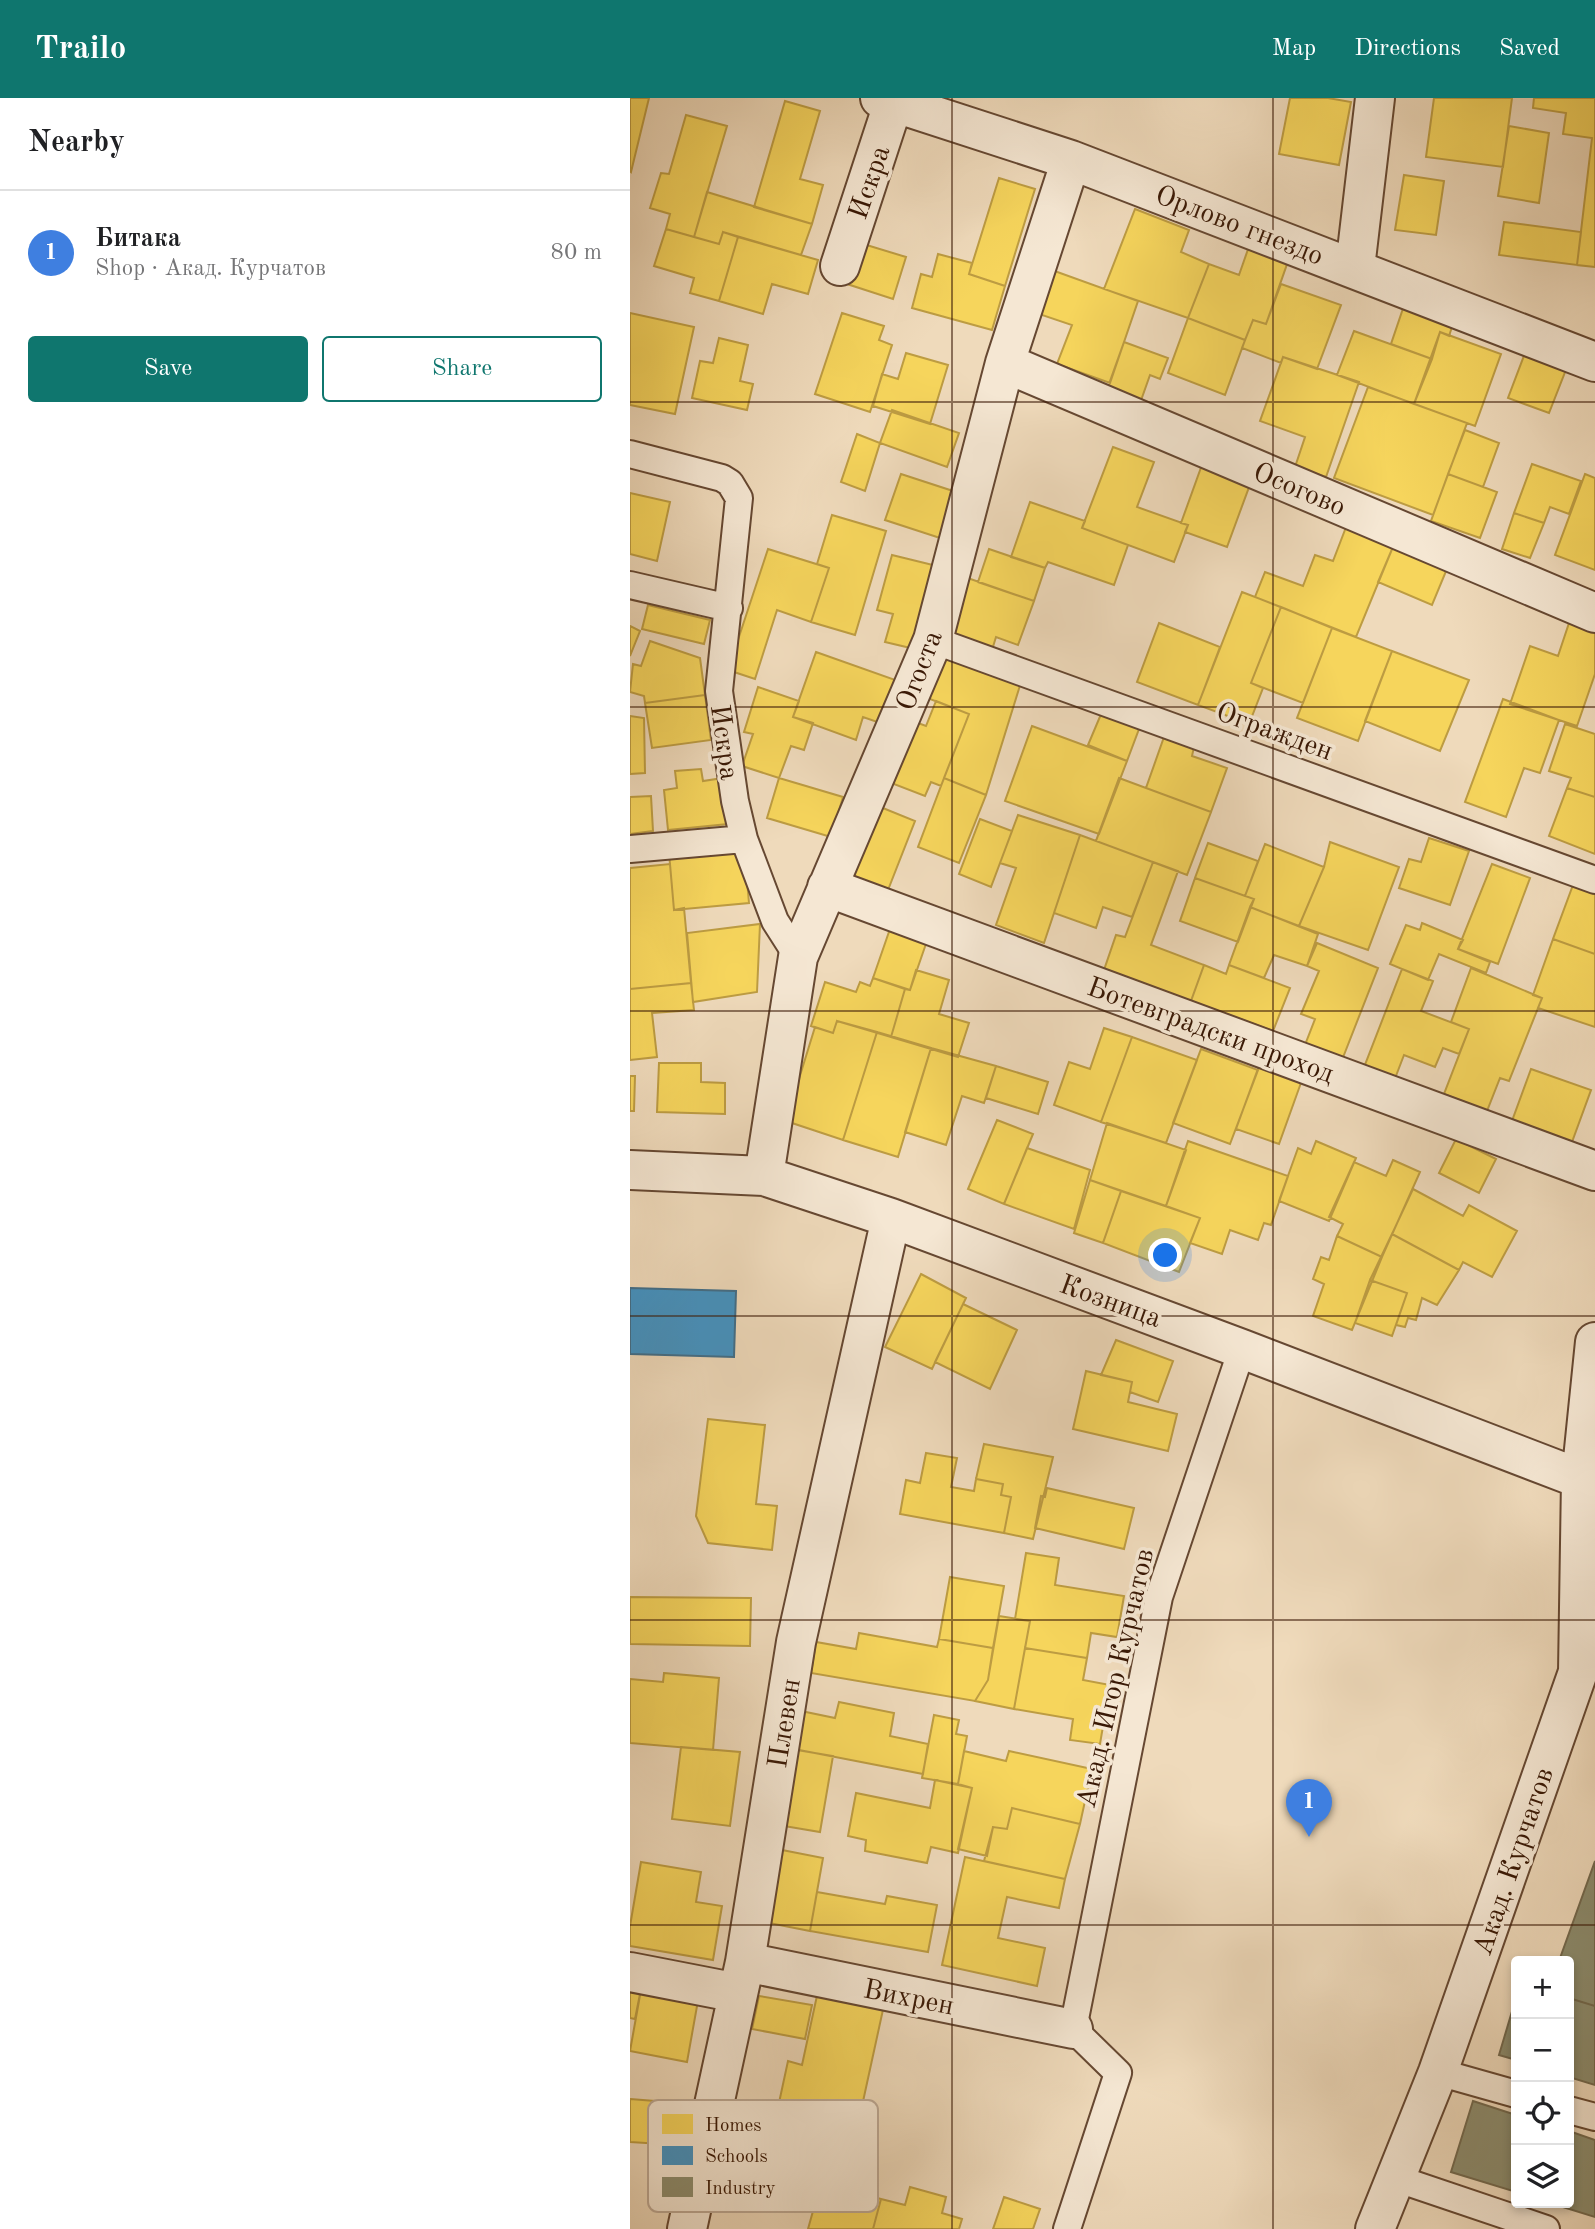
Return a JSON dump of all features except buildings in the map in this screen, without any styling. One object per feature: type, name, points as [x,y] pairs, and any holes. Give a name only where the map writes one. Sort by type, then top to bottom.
[{"type":"street","points":[[1355,268],[1376,98]]},
{"type":"street","name":"Орлово гнездо","points":[[890,99],[1071,160],[1595,362]]},
{"type":"street","name":"Искра","points":[[840,266],[890,99]]},
{"type":"street","name":"Огоста","points":[[764,1176],[798,957],[933,640],[1005,363],[1071,160]]},
{"type":"street","name":"Осогово","points":[[1005,363],[1595,613]]},
{"type":"street","name":"Ботевградски проход","points":[[827,887],[1595,1171]]},
{"type":"street","name":"Козница","points":[[630,1170],[764,1176],[891,1219],[1242,1349],[1581,1479]]},
{"type":"street","name":"Плевен","points":[[715,2100],[742,1978],[796,1642],[891,1219]]},
{"type":"street","name":"Акад. Курчатов","points":[[1375,2229],[1438,2072],[1578,1672],[1581,1479],[1595,1342]]},
{"type":"street","name":"Вихрен","points":[[630,1972],[742,1978],[1073,2029]]},
{"type":"lane","name":"Искра","points":[[630,454],[722,478],[737,491],[740,514],[719,691],[734,801],[744,839],[775,921],[798,957]]},
{"type":"lane","points":[[630,585],[729,608]]},
{"type":"lane","name":"Огражден","points":[[933,640],[1595,880]]},
{"type":"lane","points":[[630,849],[744,839]]},
{"type":"lane","name":"Акад. Игор Курчатов","points":[[1073,2029],[1159,1597],[1242,1349]]},
{"type":"lane","points":[[1067,2229],[1118,2073],[1073,2029]]},
{"type":"lane","points":[[1438,2072],[1511,2093]]},
{"type":"lane","points":[[1574,2111],[1595,2117]]},
{"type":"lane","points":[[1395,2178],[1546,2229]]},
{"type":"place","name":"Битака","points":[[1309,1837]]}]
